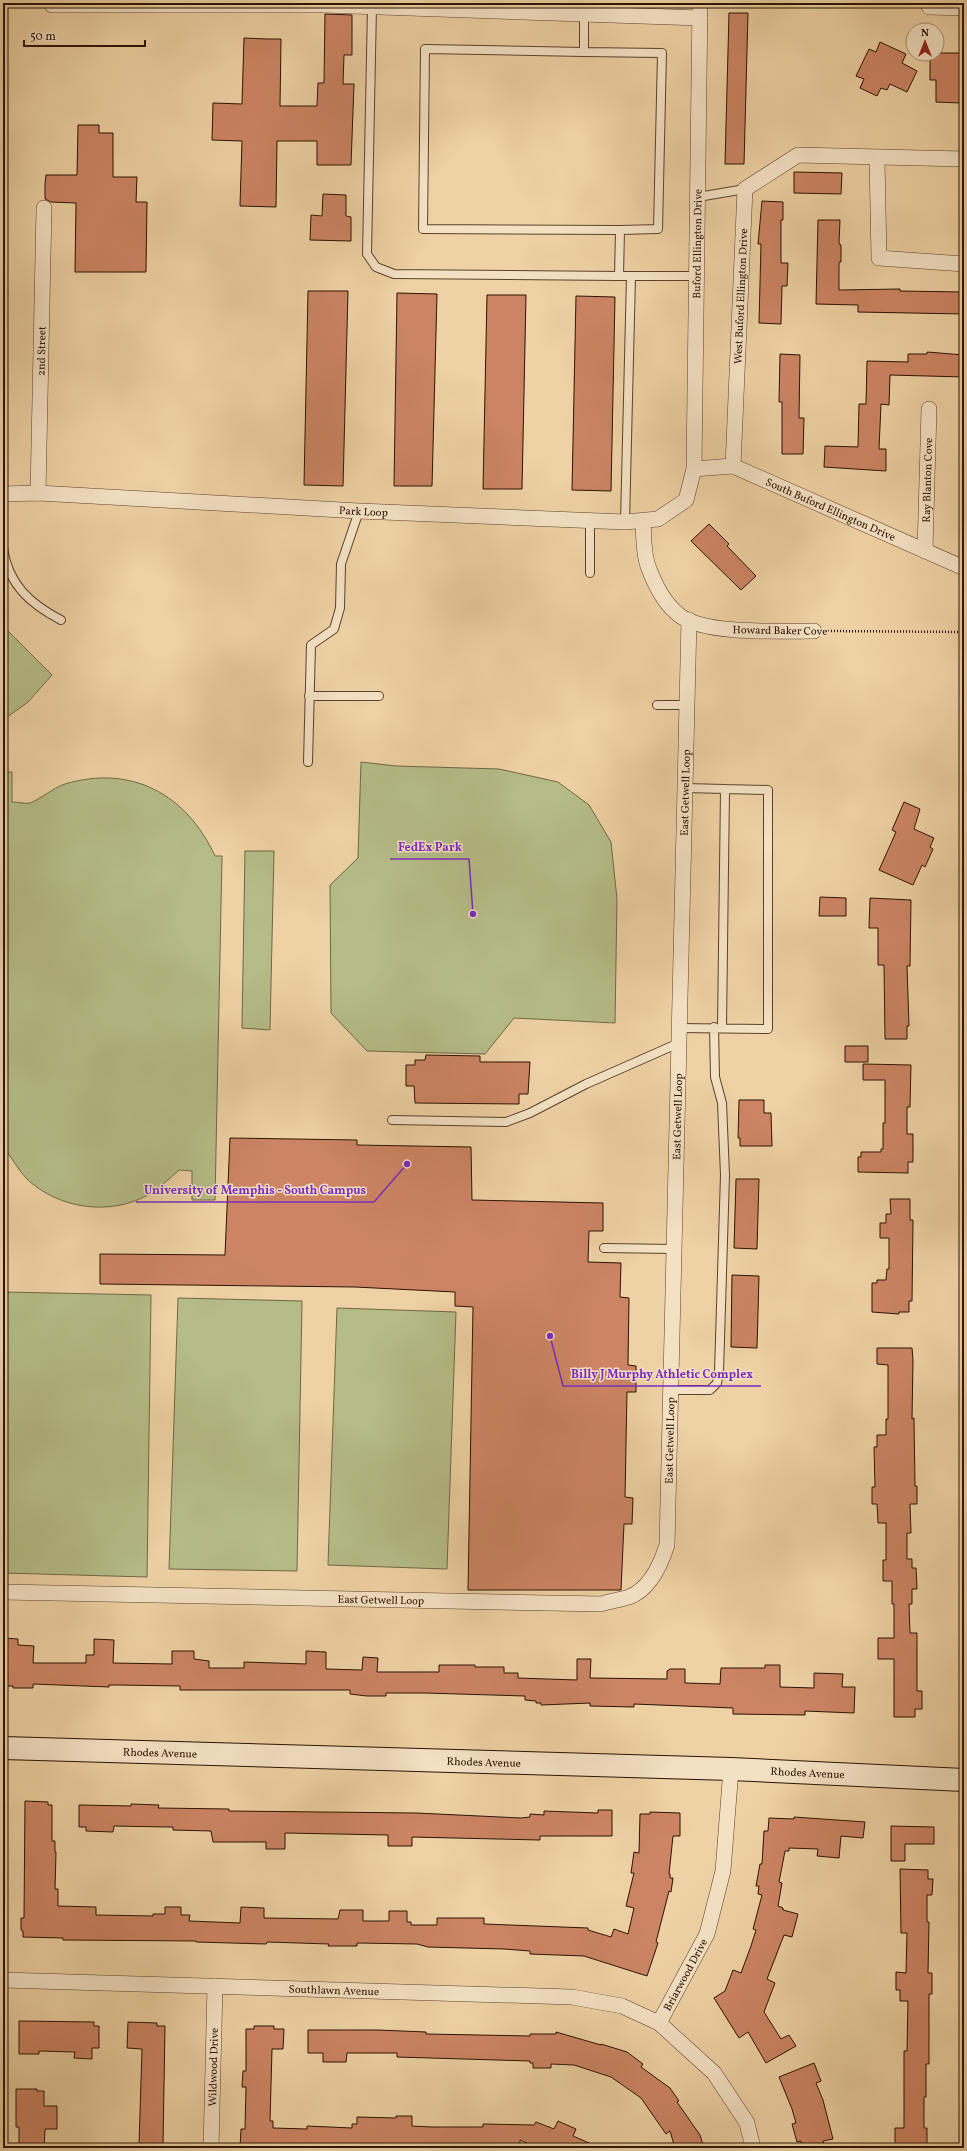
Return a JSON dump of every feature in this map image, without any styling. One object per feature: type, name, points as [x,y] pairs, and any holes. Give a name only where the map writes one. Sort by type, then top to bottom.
[{"type":"main road","name":"Rhodes Avenue","points":[[3,1748],[731,1769],[964,1780]]},
{"type":"street","name":"Buford Ellington Drive","points":[[694,469],[700,3]]},
{"type":"street","points":[[52,4],[323,4],[372,7],[584,9],[700,18]]},
{"type":"street","points":[[929,5],[964,8]]},
{"type":"street","points":[[745,190],[798,155],[964,159]]},
{"type":"street","points":[[877,158],[879,258],[964,264]]},
{"type":"street","name":"West Buford Ellington Drive","points":[[733,466],[745,190]]},
{"type":"street","name":"2nd Street","points":[[38,493],[44,208]]},
{"type":"street","name":"Ray Blanton Cove","points":[[925,551],[929,409]]},
{"type":"street","name":"South Buford Ellington Drive","points":[[694,469],[733,466],[964,568]]},
{"type":"street","name":"Park Loop","points":[[3,494],[38,493],[359,511],[624,522],[658,519],[686,500],[694,469]]},
{"type":"street","name":"Howard Baker Cove","points":[[643,521],[647,565],[662,596],[679,615],[700,624],[742,630],[814,631]]},
{"type":"street","name":"East Getwell Loop","points":[[3,1592],[601,1604],[630,1596],[646,1583],[661,1564],[667,1545],[689,620]]},
{"type":"street","name":"Briarwood Drive","points":[[731,1769],[723,1871],[707,1934],[660,2023],[714,2073],[746,2123],[752,2148]]},
{"type":"street","name":"Southlawn Avenue","points":[[3,1980],[572,1997],[622,2006],[660,2023]]},
{"type":"street","name":"Wildwood Drive","points":[[211,2148],[215,1986]]},
{"type":"lane","points":[[372,7],[367,254],[376,266],[394,274],[697,276]]},
{"type":"lane","points":[[584,9],[584,52]]},
{"type":"lane","points":[[425,49],[584,52],[662,53],[658,229],[423,229],[425,49]]},
{"type":"lane","points":[[698,197],[745,190]]},
{"type":"lane","points":[[619,276],[620,230]]},
{"type":"lane","points":[[624,522],[631,276]]},
{"type":"lane","points":[[308,762],[311,645],[334,629],[340,608],[341,564],[359,511]]},
{"type":"lane","points":[[590,521],[590,573]]},
{"type":"lane","points":[[3,548],[8,570],[24,593],[34,604],[61,620]]},
{"type":"lane","points":[[309,696],[379,696]]},
{"type":"lane","points":[[657,705],[687,705]]},
{"type":"lane","points":[[680,1028],[768,1028],[768,790],[685,788]]},
{"type":"lane","points":[[671,1390],[710,1390],[717,1383],[719,1372],[725,1175],[722,1103],[715,1077],[718,1028],[725,789]]},
{"type":"lane","points":[[392,1120],[506,1122],[530,1113],[586,1084],[679,1043]]},
{"type":"lane","points":[[604,1248],[674,1250]]},
{"type":"path","name":"Howard Baker Cove","points":[[814,631],[964,632]]},
{"type":"green space","points":[[3,626],[52,675],[28,702],[3,720]]},
{"type":"green space","points":[[361,762],[396,766],[499,769],[558,782],[589,805],[611,842],[617,899],[615,1023],[514,1018],[485,1054],[367,1051],[331,1013],[330,885],[358,858]]},
{"type":"green space","points":[[3,772],[12,772],[12,802],[23,803],[30,803],[65,784],[90,779],[113,778],[135,782],[155,790],[173,801],[189,816],[203,835],[215,856],[222,856],[215,1200],[192,1200],[192,1171],[179,1170],[148,1195],[133,1202],[118,1206],[102,1207],[70,1203],[55,1198],[28,1180],[3,1145]]},
{"type":"green space","points":[[245,851],[274,851],[270,1030],[242,1028]]},
{"type":"green space","points":[[3,1292],[151,1295],[147,1577],[3,1573]]},
{"type":"green space","points":[[178,1298],[302,1301],[297,1571],[169,1569]]},
{"type":"green space","points":[[337,1308],[456,1312],[447,1569],[328,1565]]},
{"type":"building","points":[[729,13],[748,13],[744,164],[725,164]]},
{"type":"building","points":[[325,14],[352,15],[352,55],[344,55],[343,84],[354,84],[351,165],[317,165],[317,141],[277,141],[276,207],[240,206],[242,141],[212,140],[213,103],[242,104],[244,38],[281,39],[280,106],[317,106],[318,83],[324,83]]},
{"type":"building","points":[[880,42],[905,54],[902,63],[917,71],[907,92],[890,84],[887,90],[881,88],[877,96],[860,88],[864,79],[856,76],[869,49],[876,52]]},
{"type":"building","points":[[945,53],[964,53],[964,81],[961,81],[961,103],[936,102],[936,80],[930,80],[930,62],[945,62]]},
{"type":"building","points":[[78,125],[99,125],[99,133],[113,133],[113,177],[137,177],[136,202],[147,202],[146,272],[75,272],[76,203],[51,202],[45,199],[45,184],[46,175],[77,175]]},
{"type":"building","points":[[794,172],[842,173],[841,194],[794,193]]},
{"type":"building","points":[[323,194],[346,195],[346,216],[351,217],[351,241],[310,240],[311,215],[322,216]]},
{"type":"building","points":[[762,201],[783,202],[783,220],[781,220],[781,263],[788,263],[787,286],[782,286],[781,324],[759,323],[761,244],[758,244]]},
{"type":"building","points":[[818,220],[840,220],[839,244],[841,245],[841,262],[839,262],[839,290],[900,289],[900,291],[964,292],[964,314],[858,312],[858,305],[816,304]]},
{"type":"building","points":[[308,291],[348,291],[343,486],[304,485]]},
{"type":"building","points":[[397,293],[437,294],[432,486],[394,486]]},
{"type":"building","points":[[487,295],[526,295],[522,489],[483,489]]},
{"type":"building","points":[[576,296],[615,297],[611,491],[572,490]]},
{"type":"building","points":[[927,352],[964,355],[964,377],[890,375],[889,405],[881,404],[879,449],[886,449],[886,471],[824,467],[825,446],[858,447],[859,404],[866,404],[867,361],[908,362],[908,354],[927,354]]},
{"type":"building","points":[[780,354],[800,355],[799,418],[804,418],[803,454],[782,454],[782,402],[779,402]]},
{"type":"building","points":[[709,524],[729,544],[727,546],[756,576],[741,590],[691,541]]},
{"type":"building","points":[[904,802],[920,809],[914,829],[934,838],[930,847],[933,849],[925,867],[922,865],[913,885],[879,870],[896,832],[892,830]]},
{"type":"building","points":[[820,897],[846,898],[846,916],[819,916]]},
{"type":"building","points":[[870,898],[911,900],[910,966],[907,966],[909,1026],[907,1026],[907,1039],[885,1039],[884,965],[878,965],[878,928],[869,928]]},
{"type":"building","points":[[845,1046],[868,1046],[868,1062],[845,1062]]},
{"type":"building","points":[[426,1055],[480,1056],[480,1062],[530,1062],[528,1094],[519,1094],[519,1104],[415,1103],[414,1086],[406,1086],[406,1065],[415,1065],[415,1060],[425,1060]]},
{"type":"building","points":[[863,1064],[911,1065],[910,1107],[907,1107],[907,1134],[913,1134],[913,1162],[908,1162],[908,1173],[858,1172],[858,1157],[861,1157],[861,1152],[881,1152],[881,1149],[883,1149],[883,1123],[885,1123],[885,1080],[863,1080]]},
{"type":"building","points":[[739,1100],[764,1100],[764,1113],[771,1113],[772,1146],[740,1146],[740,1138],[738,1138]]},
{"type":"building","points":[[230,1138],[357,1140],[357,1145],[471,1147],[472,1200],[603,1203],[603,1231],[589,1231],[588,1262],[621,1263],[620,1297],[629,1298],[628,1365],[636,1366],[636,1392],[627,1392],[625,1497],[633,1498],[632,1524],[624,1524],[621,1590],[468,1590],[473,1307],[455,1306],[455,1292],[355,1287],[100,1284],[100,1254],[225,1255]]},
{"type":"building","points":[[736,1179],[759,1179],[757,1249],[734,1248]]},
{"type":"building","points":[[890,1199],[910,1199],[910,1220],[913,1220],[912,1301],[909,1301],[909,1312],[899,1312],[899,1314],[872,1312],[872,1283],[877,1283],[877,1280],[886,1280],[887,1269],[889,1269],[889,1238],[880,1238],[880,1223],[886,1223],[886,1214],[891,1214]]},
{"type":"building","points":[[732,1275],[759,1276],[757,1348],[731,1347]]},
{"type":"building","points":[[877,1348],[912,1348],[912,1419],[914,1418],[915,1486],[917,1486],[917,1504],[910,1504],[911,1533],[907,1533],[907,1559],[912,1559],[912,1568],[916,1568],[917,1589],[912,1589],[912,1604],[909,1604],[910,1633],[917,1633],[917,1691],[922,1691],[922,1709],[915,1709],[915,1717],[894,1717],[894,1659],[878,1659],[878,1638],[894,1638],[894,1604],[892,1604],[892,1581],[883,1581],[883,1560],[886,1560],[886,1523],[878,1523],[877,1504],[872,1504],[872,1487],[875,1487],[874,1447],[877,1447],[877,1435],[886,1435],[886,1419],[888,1419],[888,1365],[877,1364]]},
{"type":"building","points":[[3,1638],[18,1639],[18,1645],[34,1646],[33,1663],[86,1663],[86,1655],[94,1655],[94,1639],[114,1640],[113,1663],[172,1664],[172,1651],[194,1651],[194,1659],[209,1661],[209,1668],[244,1668],[244,1662],[306,1664],[306,1651],[326,1652],[326,1669],[362,1670],[363,1657],[378,1658],[377,1672],[439,1672],[439,1665],[475,1665],[475,1667],[504,1667],[504,1673],[518,1673],[518,1678],[577,1680],[577,1659],[591,1659],[590,1678],[667,1679],[667,1671],[670,1669],[685,1669],[685,1683],[720,1684],[721,1668],[765,1668],[765,1665],[780,1665],[780,1687],[814,1688],[814,1673],[843,1674],[842,1687],[855,1687],[854,1713],[805,1711],[805,1715],[733,1714],[733,1708],[634,1704],[634,1707],[590,1706],[590,1703],[541,1705],[541,1703],[536,1703],[536,1701],[525,1700],[525,1696],[386,1693],[386,1696],[367,1696],[350,1694],[350,1690],[180,1690],[180,1686],[109,1685],[109,1687],[33,1684],[33,1688],[13,1688],[13,1686],[3,1686]]},
{"type":"building","points":[[25,1801],[48,1802],[48,1805],[52,1805],[52,1841],[55,1841],[55,1889],[58,1889],[58,1906],[96,1907],[96,1915],[153,1916],[153,1914],[165,1914],[165,1907],[181,1907],[181,1915],[190,1915],[189,1921],[240,1923],[241,1907],[264,1908],[264,1918],[338,1919],[340,1910],[363,1910],[363,1921],[389,1921],[389,1911],[407,1911],[407,1922],[411,1922],[411,1925],[437,1925],[437,1918],[484,1918],[484,1924],[588,1928],[588,1930],[611,1937],[614,1929],[628,1934],[634,1908],[626,1906],[634,1873],[631,1873],[634,1852],[639,1853],[640,1814],[650,1814],[650,1812],[680,1813],[680,1836],[673,1836],[669,1874],[670,1878],[673,1878],[671,1892],[669,1891],[656,1942],[658,1943],[647,1976],[584,1956],[530,1954],[530,1951],[504,1949],[428,1947],[417,1944],[357,1943],[357,1946],[328,1946],[329,1944],[63,1940],[63,1938],[23,1937],[23,1931],[21,1930],[21,1918],[24,1918]]},
{"type":"building","points":[[131,1804],[159,1805],[158,1808],[229,1809],[229,1811],[416,1813],[521,1818],[530,1817],[530,1814],[544,1815],[544,1811],[598,1813],[598,1810],[612,1810],[612,1836],[540,1836],[540,1840],[412,1837],[412,1846],[388,1846],[388,1835],[285,1833],[285,1849],[266,1849],[266,1842],[213,1842],[211,1831],[173,1830],[173,1827],[114,1826],[113,1832],[86,1831],[86,1827],[79,1827],[79,1805],[131,1806]]},
{"type":"building","points":[[794,1817],[865,1822],[863,1838],[841,1836],[839,1858],[817,1856],[818,1849],[789,1848],[789,1851],[785,1851],[779,1882],[782,1883],[778,1906],[783,1908],[783,1910],[798,1914],[792,1937],[784,1935],[767,1979],[775,1983],[764,2012],[781,2039],[789,2035],[796,2046],[766,2063],[748,2032],[739,2038],[714,1998],[725,1991],[733,1970],[741,1973],[756,1930],[753,1929],[762,1895],[758,1894],[759,1886],[756,1886],[760,1864],[762,1864],[764,1831],[768,1831],[769,1818],[794,1819]]},
{"type":"building","points":[[891,1826],[934,1827],[934,1844],[905,1844],[905,1861],[891,1861]]},
{"type":"building","points":[[900,1869],[928,1870],[928,1879],[933,1879],[932,1895],[927,1895],[927,1922],[929,1922],[928,1973],[932,1973],[932,1994],[929,1994],[929,2064],[926,2064],[926,2097],[924,2097],[924,2128],[927,2128],[927,2148],[895,2148],[895,2128],[904,2128],[904,2051],[907,2051],[908,2001],[900,2001],[900,1990],[896,1990],[896,1972],[906,1973],[907,1933],[901,1933]]},
{"type":"building","points":[[19,2021],[94,2022],[94,2026],[99,2026],[99,2048],[92,2048],[92,2059],[74,2058],[75,2052],[39,2051],[39,2054],[19,2054]]},
{"type":"building","points":[[128,2022],[157,2023],[157,2026],[165,2026],[163,2146],[139,2145],[142,2049],[127,2048]]},
{"type":"building","points":[[254,2026],[274,2026],[274,2029],[284,2029],[283,2049],[272,2049],[270,2121],[273,2121],[273,2128],[307,2129],[307,2126],[352,2128],[352,2124],[357,2124],[357,2117],[396,2118],[396,2116],[412,2116],[412,2126],[431,2127],[483,2127],[483,2124],[534,2125],[536,2122],[554,2129],[558,2121],[576,2129],[573,2136],[601,2148],[538,2148],[520,2140],[520,2148],[240,2148],[241,2129],[245,2129],[246,2087],[242,2087],[243,2071],[246,2071],[246,2029],[254,2029]]},
{"type":"building","points":[[308,2030],[378,2030],[426,2032],[426,2034],[530,2036],[530,2034],[556,2034],[556,2032],[601,2044],[627,2052],[643,2064],[641,2067],[670,2088],[679,2101],[677,2102],[700,2135],[704,2148],[675,2148],[670,2131],[666,2134],[641,2098],[611,2077],[574,2065],[551,2064],[551,2068],[533,2068],[533,2063],[530,2063],[530,2061],[397,2057],[397,2053],[347,2053],[346,2062],[323,2062],[323,2053],[308,2053]]},
{"type":"building","points":[[814,2063],[821,2081],[816,2083],[823,2100],[833,2139],[823,2141],[825,2148],[802,2148],[801,2141],[797,2142],[792,2124],[796,2123],[779,2077]]},
{"type":"building","points":[[16,2089],[37,2089],[37,2091],[44,2091],[44,2106],[57,2106],[57,2129],[45,2129],[44,2148],[22,2148],[22,2145],[19,2145],[19,2127],[16,2127]]},
{"type":"place","name":"FedEx Park","points":[[473,914]]},
{"type":"place","name":"University of Memphis - South Campus","points":[[407,1164]]},
{"type":"place","name":"Billy J Murphy Athletic Complex","points":[[550,1336]]}]
